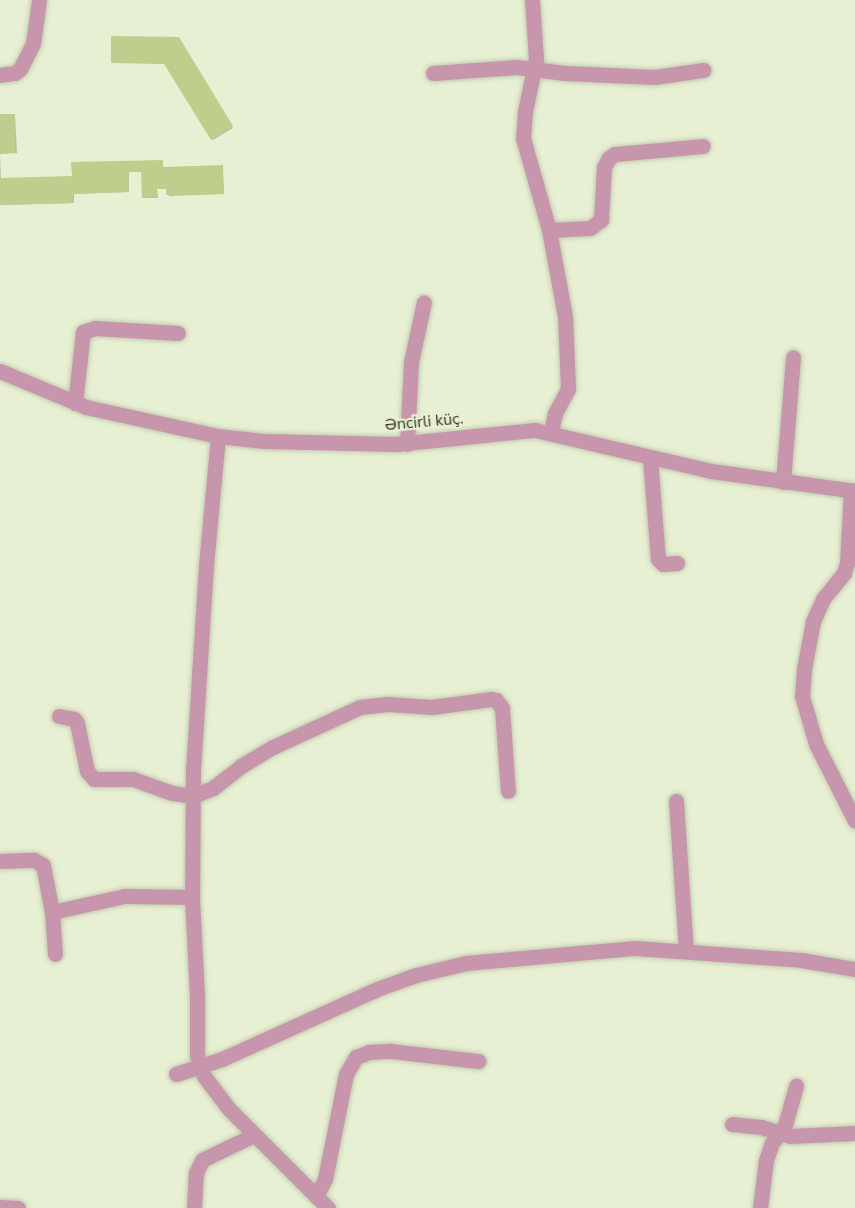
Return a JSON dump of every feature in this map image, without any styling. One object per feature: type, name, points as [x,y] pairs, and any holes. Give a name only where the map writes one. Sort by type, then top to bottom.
[{"type":"street","points":[[0,75],[15,73],[20,69],[33,44],[39,0]]},
{"type":"street","points":[[532,0],[534,68],[525,111],[523,138],[549,230],[565,316],[568,389],[557,407],[551,432]]},
{"type":"street","points":[[433,73],[534,68],[565,73],[655,76],[703,70]]},
{"type":"street","points":[[549,230],[590,228],[600,220],[604,167],[609,158],[615,154],[703,146]]},
{"type":"street","points":[[407,444],[411,362],[424,302]]},
{"type":"street","points":[[75,403],[83,332],[95,328],[178,333]]},
{"type":"street","points":[[783,482],[794,357]]},
{"type":"street","name":"Əncirli küç.","points":[[0,371],[75,403],[218,436],[264,441],[407,444],[522,430],[551,432],[650,458],[783,482],[853,491]]},
{"type":"street","points":[[218,436],[205,587],[193,796],[192,897],[197,996],[196,1047],[199,1066],[214,1091],[254,1135],[328,1208]]},
{"type":"street","points":[[650,458],[658,559],[663,564],[677,563]]},
{"type":"street","points":[[853,491],[849,578],[823,599],[813,621],[804,669],[802,696],[816,744],[855,821]]},
{"type":"street","points":[[59,716],[74,719],[77,723],[87,771],[94,779],[133,779],[172,793],[193,796],[213,788],[241,766],[273,747],[360,707],[388,704],[432,707],[484,699],[496,700],[502,708],[508,791]]},
{"type":"street","points":[[676,801],[686,951]]},
{"type":"street","points":[[0,861],[39,862],[45,869],[52,912],[55,954]]},
{"type":"street","points":[[52,912],[124,896],[192,897]]},
{"type":"street","points":[[176,1074],[377,989],[437,969],[499,958],[601,949],[686,951],[801,960],[855,969]]},
{"type":"street","points":[[316,1196],[325,1179],[346,1074],[356,1057],[369,1052],[391,1051],[478,1061]]},
{"type":"street","points":[[760,1208],[766,1160],[778,1134],[785,1125],[796,1086]]},
{"type":"street","points":[[732,1124],[761,1127],[790,1136],[855,1133]]},
{"type":"street","points":[[194,1208],[196,1173],[202,1160],[254,1135]]},
{"type":"street","points":[[0,1207],[18,1208]]},
{"type":"building","points":[[111,36],[179,37],[233,126],[211,140],[164,64],[111,63]]},
{"type":"building","points":[[0,114],[15,114],[15,153],[0,153]]},
{"type":"building","points":[[163,160],[163,167],[223,165],[224,194],[166,195],[166,189],[157,189],[157,197],[142,198],[141,171],[128,172],[129,192],[73,194],[74,203],[0,205],[0,178],[72,176],[71,162]]}]
